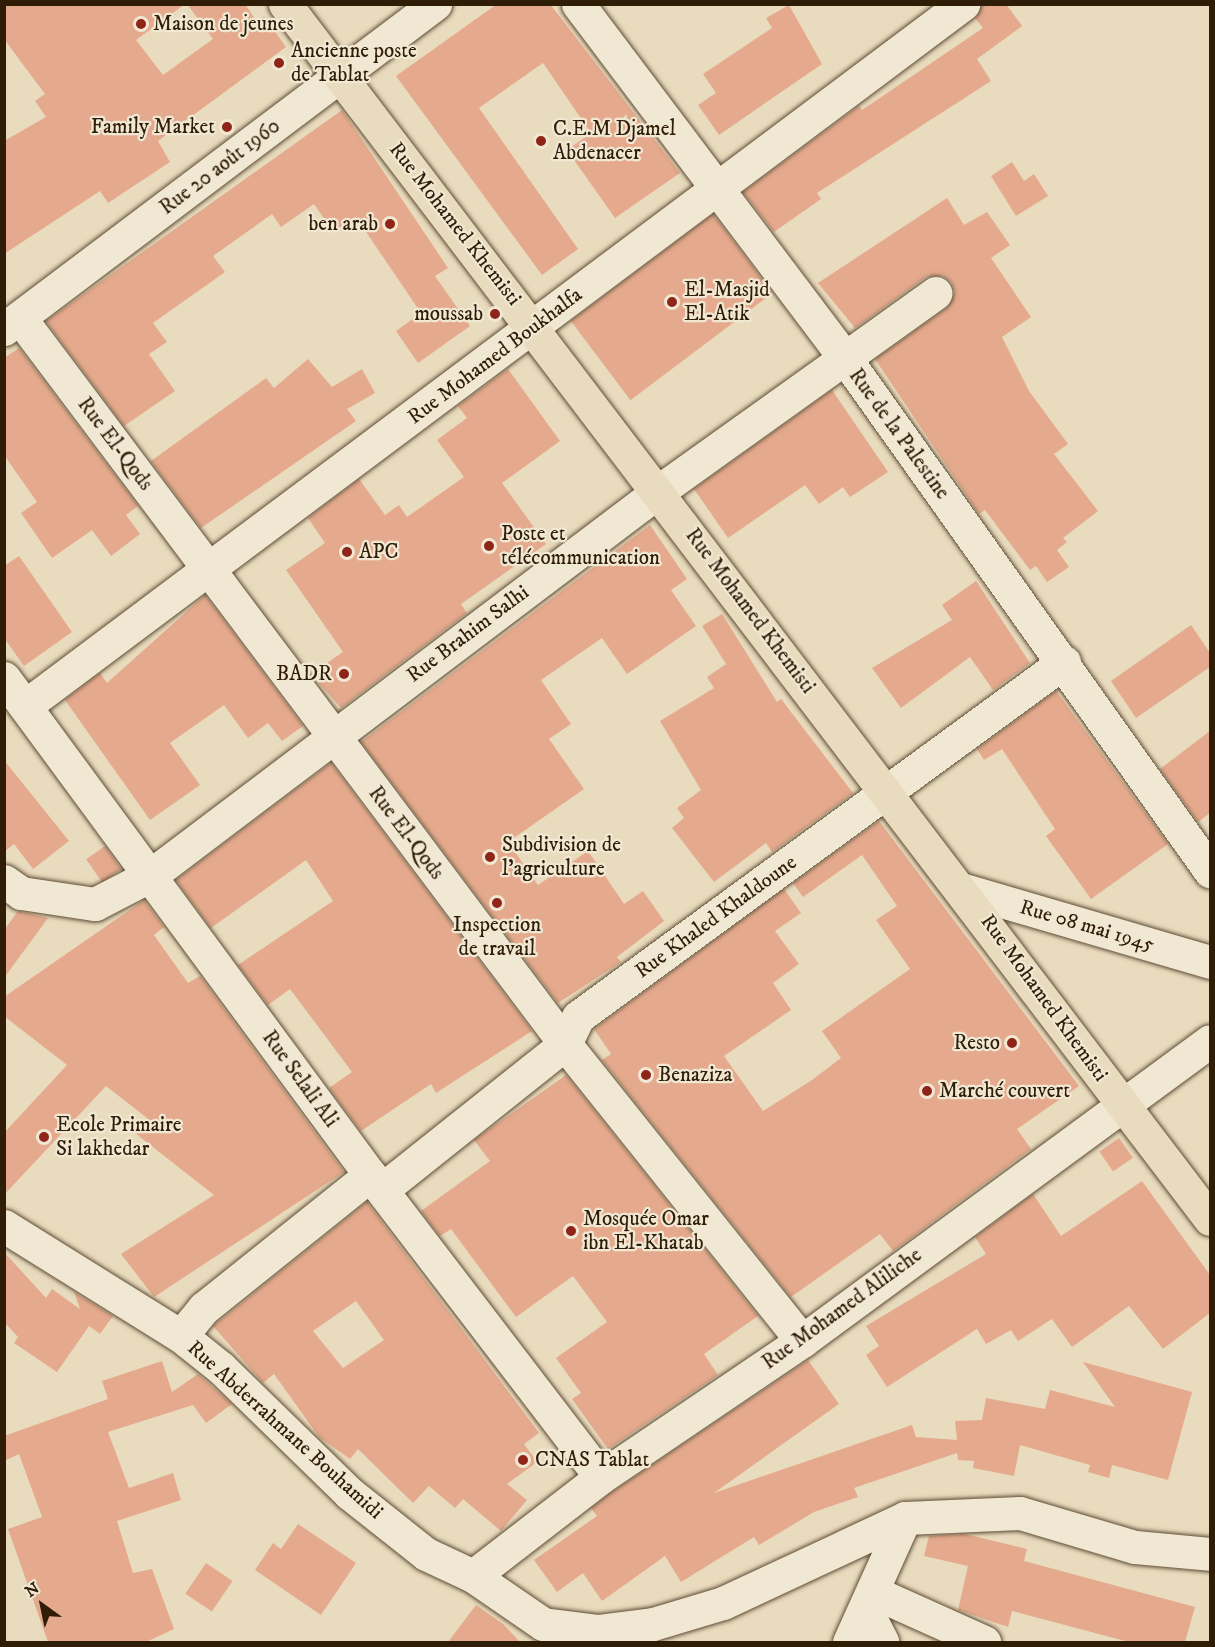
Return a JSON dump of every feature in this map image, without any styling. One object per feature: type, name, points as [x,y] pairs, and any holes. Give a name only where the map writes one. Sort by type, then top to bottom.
[{"type":"main road","name":"Rue Mohamed Khemisti","points":[[285,4],[339,77],[535,326],[964,890],[1121,1103],[1210,1219]]},
{"type":"street","name":"Rue 20 août 1960","points":[[12,324],[435,4]]},
{"type":"street","name":"Rue de la Palestine","points":[[578,4],[714,191],[844,358],[1064,662],[1210,871]]},
{"type":"street","name":"Rue Mohamed Boukhalfa","points":[[25,706],[210,571],[963,4]]},
{"type":"street","name":"Rue Brahim Salhi","points":[[4,881],[21,893],[95,904],[151,875],[658,490],[936,293]]},
{"type":"street","name":"Rue El-Qods","points":[[12,324],[210,571],[565,1044],[802,1341]]},
{"type":"street","name":"Rue Khaled Khaldoune","points":[[181,1336],[204,1308],[565,1044],[578,1017],[1064,662]]},
{"type":"street","name":"Rue Selali Ali","points":[[4,678],[377,1181],[601,1477]]},
{"type":"street","name":"Rue 08 mai 1945","points":[[964,890],[1210,962]]},
{"type":"street","name":"Rue Mohamed Aliliche","points":[[473,1576],[601,1477],[802,1341],[1121,1103],[1210,1041]]},
{"type":"street","name":"Rue Abderrahmane Bouhamidi","points":[[4,1226],[181,1336],[221,1368],[349,1493],[426,1554],[473,1576]]},
{"type":"street","points":[[473,1576],[543,1624],[597,1631],[653,1624],[723,1603],[905,1518],[1020,1513],[1135,1547],[1210,1554]]},
{"type":"street","points":[[849,1642],[905,1518]]},
{"type":"street","points":[[869,1600],[882,1642]]},
{"type":"street","points":[[869,1600],[984,1642]]},
{"type":"building","points":[[4,4],[185,4],[136,40],[163,75],[213,39],[187,4],[245,4],[257,22],[264,16],[286,47],[158,141],[170,162],[108,203],[100,191],[4,254],[4,141],[46,117],[35,101],[45,94],[4,39]]},
{"type":"building","name":"C.E.M Djamel Abdenacer","points":[[497,4],[550,4],[680,173],[615,218],[567,150],[591,133],[543,63],[479,108],[578,249],[542,275],[396,76]]},
{"type":"building","points":[[981,4],[1006,4],[1022,26],[977,59],[991,81],[817,193],[821,199],[774,232],[743,192],[859,106],[862,110],[983,28],[975,18]]},
{"type":"building","points":[[789,5],[822,64],[719,135],[698,105],[716,93],[703,74],[772,28],[766,18]]},
{"type":"building","points":[[342,110],[448,268],[435,276],[470,326],[418,363],[396,331],[421,313],[356,217],[333,232],[314,204],[281,227],[272,214],[213,256],[225,272],[153,323],[167,342],[149,354],[175,391],[124,426],[46,321]]},
{"type":"building","points":[[1012,162],[1024,181],[1034,174],[1048,196],[1016,216],[991,176]]},
{"type":"building","points":[[947,198],[964,225],[987,212],[1010,245],[991,258],[1031,317],[1002,337],[1029,391],[1068,444],[1054,454],[1098,511],[1063,538],[1067,542],[1057,550],[1069,567],[1047,582],[1036,566],[1030,570],[985,510],[979,514],[875,359],[947,308],[955,292],[951,282],[943,276],[926,277],[855,328],[818,283]]},
{"type":"building","name":"El-Masjid El-Atik","points":[[713,214],[773,293],[630,400],[571,321]]},
{"type":"building","points":[[19,348],[138,506],[126,515],[140,534],[111,556],[92,530],[52,558],[21,513],[37,502],[4,455],[4,358]]},
{"type":"building","points":[[308,359],[332,387],[362,369],[375,393],[347,409],[356,421],[201,528],[151,461],[266,378],[274,388]]},
{"type":"building","points":[[508,369],[560,441],[502,483],[546,544],[461,604],[467,613],[341,708],[311,674],[343,652],[286,570],[325,543],[308,518],[359,479],[385,515],[399,505],[407,517],[464,477],[437,440],[467,418],[458,406]]},
{"type":"building","points":[[832,390],[888,472],[850,497],[843,487],[819,504],[805,485],[728,538],[694,489]]},
{"type":"building","points":[[650,525],[687,579],[671,590],[696,626],[627,674],[602,638],[541,680],[571,724],[549,739],[584,789],[508,842],[538,885],[588,851],[624,904],[643,891],[664,921],[617,957],[621,962],[558,1003],[361,742]]},
{"type":"building","points":[[19,556],[72,632],[24,666],[4,638],[4,566]]},
{"type":"building","points":[[976,581],[1030,663],[993,690],[970,657],[901,708],[872,668],[952,620],[942,605]]},
{"type":"building","points":[[205,595],[303,726],[282,741],[268,723],[248,738],[224,705],[170,743],[200,785],[150,820],[65,700],[100,673],[107,683]]},
{"type":"building","points":[[722,614],[777,702],[781,699],[853,793],[772,852],[766,843],[714,882],[672,828],[684,818],[677,808],[701,790],[660,721],[714,688],[707,677],[726,664],[702,626]]},
{"type":"building","points":[[1191,625],[1210,653],[1210,667],[1136,718],[1111,681]]},
{"type":"building","points":[[1056,691],[1168,844],[1091,899],[1046,836],[1055,829],[1002,749],[984,760],[977,749]]},
{"type":"building","points":[[1210,731],[1210,813],[1198,822],[1160,769]]},
{"type":"building","points":[[4,760],[69,841],[33,869],[14,844],[4,852]]},
{"type":"building","points":[[331,763],[532,1031],[436,1093],[431,1084],[361,1131],[329,1088],[352,1072],[290,989],[268,1005],[238,965],[333,901],[306,860],[211,928],[176,880]]},
{"type":"building","points":[[879,821],[1079,1086],[1017,1129],[1031,1149],[893,1251],[880,1234],[791,1297],[602,1060],[611,1054],[594,1029],[784,889],[801,913],[775,931],[799,964],[773,983],[791,1010],[724,1056],[763,1111],[812,1080],[841,1058],[822,1031],[910,969],[876,920],[897,906],[862,855],[803,897],[793,883]]},
{"type":"building","points":[[105,846],[121,869],[102,882],[86,859]]},
{"type":"building","points":[[144,900],[164,927],[154,935],[188,983],[200,976],[344,1172],[154,1297],[121,1254],[214,1195],[135,1133],[147,1118],[106,1086],[4,1195],[4,1133],[67,1065],[4,1016],[4,997]]},
{"type":"building","points":[[18,911],[48,918],[4,978],[4,930]]},
{"type":"building","points":[[566,1075],[758,1316],[704,1354],[718,1375],[608,1449],[572,1399],[581,1393],[556,1358],[607,1322],[573,1276],[516,1317],[451,1229],[440,1236],[421,1211],[490,1161],[474,1140]]},
{"type":"building","points":[[1119,1138],[1133,1158],[1113,1171],[1099,1152]]},
{"type":"building","points":[[1142,1181],[1210,1275],[1210,1313],[1163,1349],[1129,1306],[1072,1347],[1052,1319],[1018,1341],[1011,1330],[986,1344],[977,1329],[887,1387],[866,1355],[879,1346],[866,1326],[986,1254],[975,1237],[1033,1194],[1061,1236]]},
{"type":"building","points":[[367,1202],[539,1433],[524,1444],[537,1462],[507,1484],[527,1500],[501,1531],[463,1499],[455,1508],[429,1486],[413,1503],[358,1449],[350,1459],[319,1437],[274,1374],[263,1383],[213,1326]],"holes":[[[356,1301],[384,1340],[343,1368],[313,1331]]]},
{"type":"building","points":[[4,1252],[46,1298],[52,1289],[80,1309],[74,1292],[113,1316],[100,1334],[89,1326],[57,1372],[14,1343],[18,1337],[4,1322]]},
{"type":"building","points":[[808,1360],[839,1404],[714,1493],[912,1425],[916,1437],[957,1440],[955,1421],[982,1420],[986,1398],[1045,1409],[1050,1390],[1115,1407],[1083,1362],[1192,1392],[1168,1480],[1112,1465],[1109,1478],[1088,1472],[1090,1465],[1020,1445],[1014,1476],[973,1468],[974,1461],[958,1460],[957,1453],[854,1488],[858,1497],[814,1512],[759,1545],[754,1537],[681,1582],[665,1556],[602,1601],[583,1573],[557,1592],[534,1560],[597,1516],[591,1508],[612,1492]]},
{"type":"building","points":[[162,1361],[172,1392],[198,1374],[232,1404],[206,1423],[193,1405],[108,1432],[129,1488],[173,1473],[181,1500],[117,1521],[133,1573],[152,1569],[174,1629],[146,1642],[48,1642],[8,1529],[42,1517],[19,1454],[4,1461],[4,1436],[108,1399],[102,1381]]},
{"type":"building","points":[[298,1524],[356,1563],[321,1615],[255,1570],[273,1543],[281,1549]]},
{"type":"building","points":[[965,1534],[1027,1549],[1024,1561],[1195,1607],[1185,1642],[1129,1642],[1012,1611],[1008,1627],[958,1610],[968,1566],[924,1556],[929,1536]]},
{"type":"building","points":[[206,1563],[233,1581],[212,1612],[185,1594]]},
{"type":"building","points":[[476,1605],[503,1624],[520,1642],[448,1642]]},
{"type":"place","name":"Maison de jeunes","points":[[141,24]]},
{"type":"place","name":"Ancienne poste de Tablat","points":[[279,63]]},
{"type":"place","name":"Family Market","points":[[227,127]]},
{"type":"place","name":"C.E.M Djamel Abdenacer","points":[[541,141]]},
{"type":"place","name":"ben arab","points":[[390,224]]},
{"type":"place","name":"El-Masjid El-Atik","points":[[672,302]]},
{"type":"place","name":"moussab","points":[[495,314]]},
{"type":"place","name":"Poste et télécommunication","points":[[489,546]]},
{"type":"place","name":"APC","points":[[347,552]]},
{"type":"place","name":"BADR","points":[[344,674]]},
{"type":"place","name":"Subdivision de l'agriculture","points":[[490,857]]},
{"type":"place","name":"Inspection de travail","points":[[497,903]]},
{"type":"place","name":"Resto","points":[[1012,1043]]},
{"type":"place","name":"Benaziza","points":[[646,1075]]},
{"type":"place","name":"Marché couvert","points":[[927,1091]]},
{"type":"place","name":"Ecole Primaire Si lakhedar","points":[[44,1137]]},
{"type":"place","name":"Mosquée Omar ibn El-Khatab","points":[[571,1231]]},
{"type":"place","name":"CNAS Tablat","points":[[523,1460]]}]
